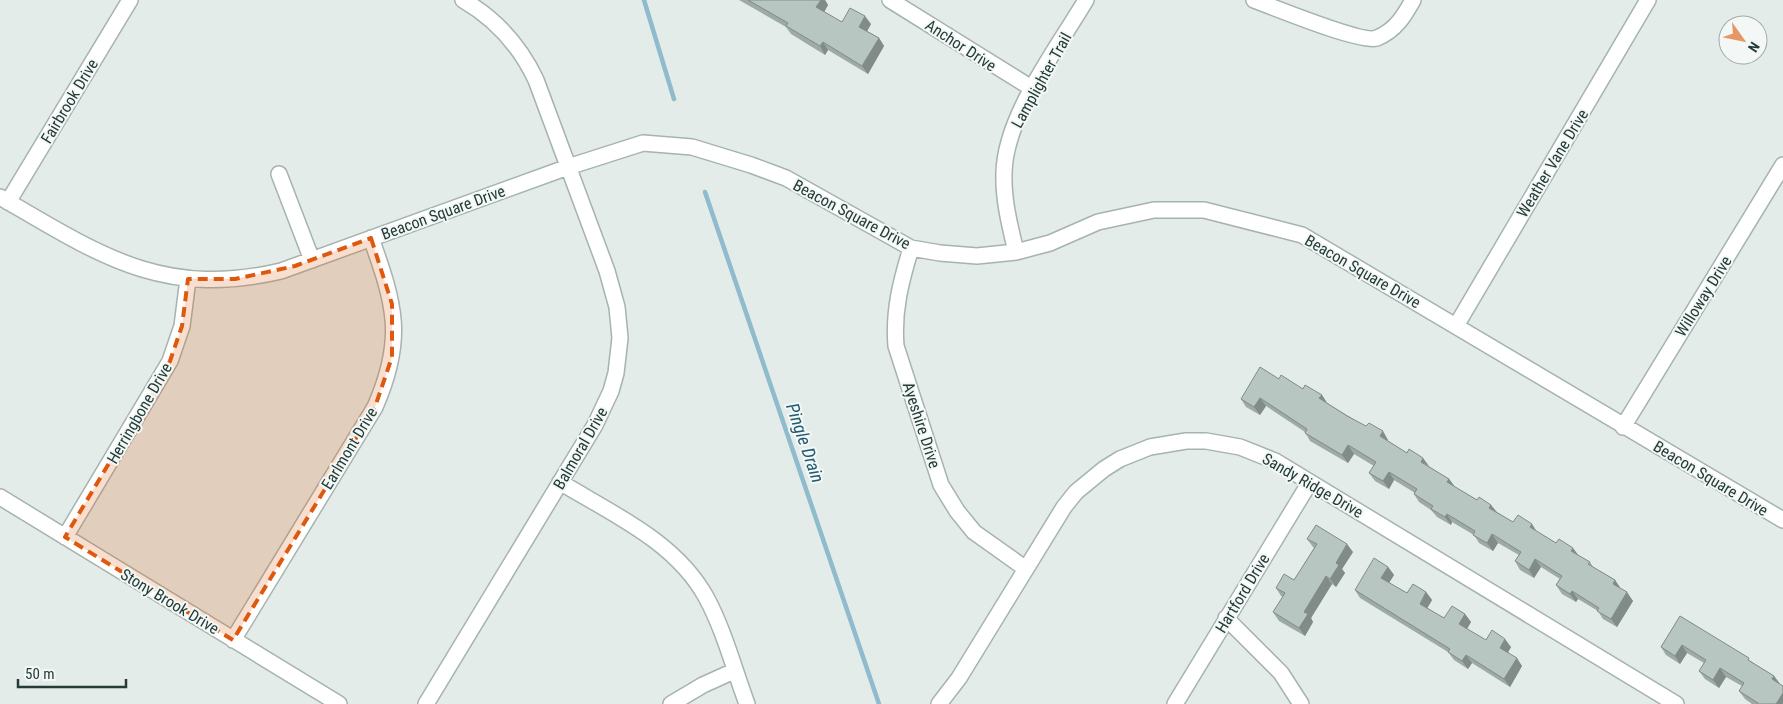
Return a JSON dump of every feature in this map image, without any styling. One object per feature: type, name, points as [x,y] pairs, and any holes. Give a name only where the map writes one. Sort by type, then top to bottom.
[{"type":"street","name":"Fairbrook Drive","points":[[4,200],[130,0]]},
{"type":"street","name":"Balmoral Drive","points":[[426,704],[595,425],[611,391],[618,364],[620,338],[617,307],[607,271],[529,65],[498,26],[463,0]]},
{"type":"street","name":"Anchor Drive","points":[[890,0],[1033,89]]},
{"type":"street","name":"Lamplighter Trail","points":[[1016,252],[1006,208],[1004,173],[1010,136],[1020,112],[1086,0]]},
{"type":"street","points":[[1254,0],[1354,36],[1375,39],[1397,26],[1413,0]]},
{"type":"street","name":"Weather Vane Drive","points":[[1456,326],[1648,0]]},
{"type":"street","name":"Beacon Square Drive","points":[[4,200],[78,244],[116,261],[154,274],[188,279],[235,280],[259,276],[312,260],[568,167],[643,144],[692,147],[786,178],[911,248],[956,255],[987,255],[1016,252],[1050,242],[1098,222],[1154,210],[1204,210],[1302,235],[1783,520]]},
{"type":"street","name":"Willoway Drive","points":[[1623,426],[1783,165]]},
{"type":"street","points":[[280,174],[312,260]]},
{"type":"street","name":"Earlmont Drive","points":[[233,640],[375,407],[388,374],[395,339],[394,320],[389,288],[371,238]]},
{"type":"street","name":"Ayeshire Drive","points":[[911,248],[898,293],[895,332],[896,346],[941,485],[957,511],[974,532],[1026,569]]},
{"type":"street","name":"Herringbone Drive","points":[[65,537],[170,361],[182,326],[188,279]]},
{"type":"street","name":"Sandy Ridge Drive","points":[[939,704],[959,678],[1053,523],[1076,492],[1120,459],[1150,447],[1186,441],[1206,441],[1266,456],[1676,704]]},
{"type":"street","points":[[560,482],[651,538],[676,558],[705,596],[746,704]]},
{"type":"street","name":"Hartford Drive","points":[[1175,704],[1310,482]]},
{"type":"street","name":"Stony Brook Drive","points":[[0,498],[340,704]]},
{"type":"street","points":[[1226,618],[1281,673],[1300,704]]},
{"type":"street","points":[[671,704],[703,685],[734,670]]},
{"type":"highlighted area","points":[[371,238],[392,304],[392,357],[375,407],[233,640],[65,537],[170,361],[182,326],[188,279],[235,279],[295,266]]},
{"type":"building","points":[[748,0],[821,0],[816,7],[842,22],[850,8],[865,16],[859,27],[879,38],[862,66],[823,42],[820,46],[786,26],[788,23]]},
{"type":"building","points":[[1260,367],[1279,379],[1281,375],[1303,389],[1305,385],[1322,395],[1319,398],[1347,416],[1366,426],[1369,423],[1383,431],[1380,436],[1407,453],[1409,449],[1423,458],[1421,462],[1449,479],[1447,482],[1477,500],[1479,497],[1491,505],[1489,508],[1513,522],[1518,515],[1532,524],[1530,527],[1556,543],[1559,539],[1573,548],[1571,551],[1615,580],[1613,584],[1627,592],[1611,619],[1597,611],[1599,608],[1572,591],[1570,594],[1556,585],[1562,576],[1535,559],[1529,570],[1515,561],[1521,552],[1492,534],[1487,543],[1473,535],[1475,531],[1447,514],[1445,517],[1431,509],[1433,506],[1414,494],[1417,489],[1389,472],[1383,481],[1369,473],[1376,462],[1348,445],[1342,455],[1305,433],[1307,429],[1260,398],[1254,407],[1241,399]]},
{"type":"building","points":[[1316,525],[1347,544],[1336,563],[1339,565],[1330,579],[1326,576],[1304,612],[1308,614],[1299,628],[1273,612],[1285,593],[1276,588],[1284,574],[1294,580],[1317,544],[1307,539]]},
{"type":"building","points":[[1374,558],[1388,567],[1381,578],[1407,593],[1413,584],[1426,592],[1420,604],[1444,618],[1452,606],[1465,614],[1459,624],[1486,640],[1492,630],[1505,639],[1500,648],[1517,658],[1504,679],[1466,655],[1462,661],[1448,652],[1450,649],[1355,590]]},
{"type":"building","points":[[1680,616],[1749,658],[1748,660],[1774,676],[1772,679],[1783,686],[1783,693],[1776,704],[1757,704],[1739,691],[1744,683],[1720,668],[1713,680],[1699,671],[1706,660],[1682,645],[1675,656],[1661,647]]},
{"type":"waterway","name":"Pingle Drain","points":[[644,0],[674,99]]},
{"type":"waterway","name":"Pingle Drain","points":[[705,192],[879,704]]}]
